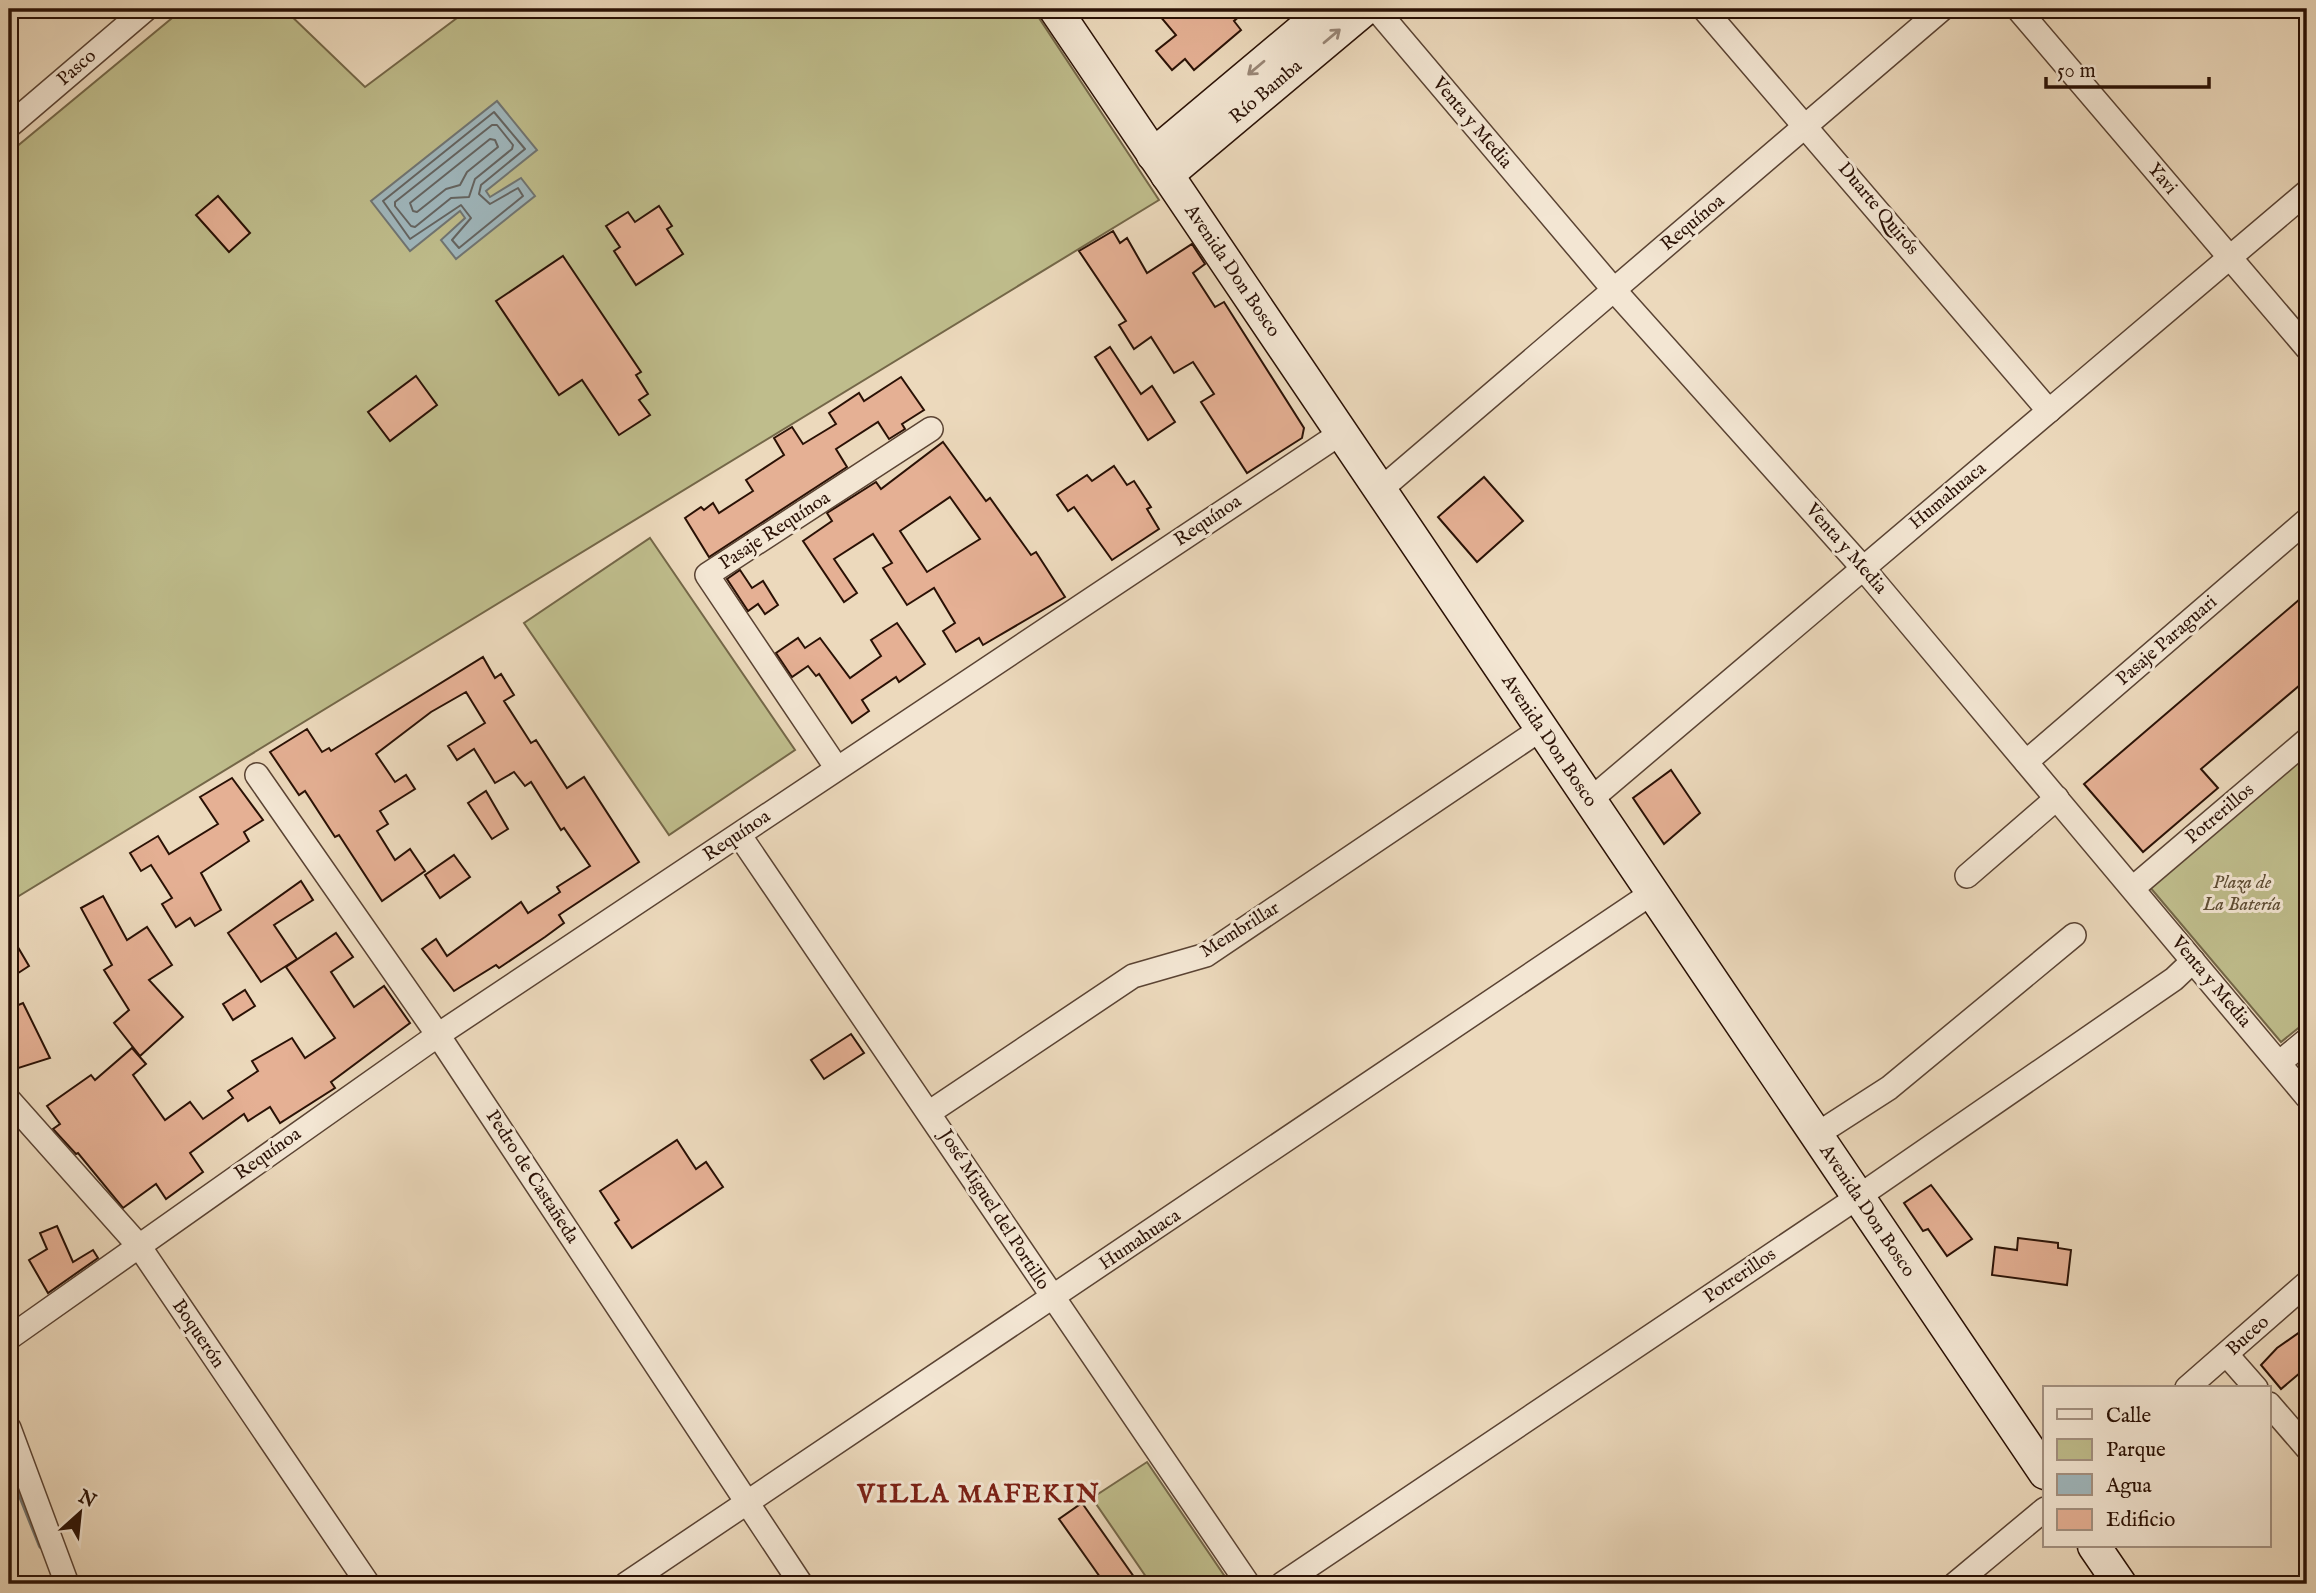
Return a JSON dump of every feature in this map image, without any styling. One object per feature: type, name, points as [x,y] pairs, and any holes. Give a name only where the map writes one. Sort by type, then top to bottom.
[{"type":"main road","name":"Avenida Don Bosco","points":[[1055,9],[2043,1470]]},
{"type":"main road","name":"Río Bamba","points":[[1160,165],[1327,9]]},
{"type":"main road","name":"Río Bamba","points":[[1160,165],[1365,9]]},
{"type":"main road","points":[[2095,1548],[2120,1584]]},
{"type":"street","name":"Pasco","points":[[9,126],[146,9]]},
{"type":"street","name":"Venta y Media","points":[[1376,9],[1614,290],[1863,568],[2307,1097]]},
{"type":"street","name":"Duarte Quirós","points":[[1704,9],[2049,411]]},
{"type":"street","name":"Requínoa","points":[[1380,491],[1942,9]]},
{"type":"street","name":"Yavi","points":[[2018,9],[2307,348]]},
{"type":"street","name":"Humahuaca","points":[[1590,800],[2307,192]]},
{"type":"street","name":"Pasaje Requínoa","points":[[836,767],[707,575],[930,429]]},
{"type":"street","name":"Requínoa","points":[[9,1338],[438,1034],[740,836],[836,767],[1341,433]]},
{"type":"street","name":"Pasaje Paraguari","points":[[2026,762],[2307,520]]},
{"type":"street","name":"Membrillar","points":[[930,1112],[1133,976],[1206,955],[1541,729]]},
{"type":"street","name":"Potrerillos","points":[[2133,888],[2307,740]]},
{"type":"street","name":"Pedro de Castañeda","points":[[257,775],[438,1034],[801,1584]]},
{"type":"street","points":[[1966,876],[2057,798]]},
{"type":"street","name":"José Miguel del Portillo","points":[[740,836],[930,1112],[1052,1300],[1248,1584]]},
{"type":"street","name":"Humahuaca","points":[[626,1584],[1052,1300],[1652,892]]},
{"type":"street","points":[[1816,1135],[1889,1088],[2074,935]]},
{"type":"street","name":"Potrerillos","points":[[1282,1584],[1858,1197],[2174,979],[2193,961]]},
{"type":"street","points":[[2279,1063],[2307,1040]]},
{"type":"street","name":"Boquerón","points":[[9,1100],[139,1246],[368,1584]]},
{"type":"street","name":"Buceo","points":[[2189,1386],[2307,1283]]},
{"type":"street","points":[[2227,1355],[2254,1386]]},
{"type":"street","points":[[2270,1405],[2307,1448]]},
{"type":"street","points":[[9,1428],[67,1584]]},
{"type":"street","points":[[1955,1584],[2043,1511]]},
{"type":"green space","points":[[183,9],[284,9],[365,87],[469,9],[1033,9],[1159,200],[9,902],[9,153]]},
{"type":"green space","points":[[650,538],[795,750],[669,835],[524,623]]},
{"type":"green space","name":"Plaza de La Batería","points":[[2307,754],[2307,1021],[2281,1042],[2149,886]]},
{"type":"green space","points":[[1147,1462],[1230,1584],[1151,1584],[1092,1498]]},
{"type":"water","points":[[497,101],[537,150],[486,191],[490,197],[521,178],[535,196],[456,259],[441,240],[465,218],[460,211],[410,251],[371,201]]},
{"type":"building","points":[[1154,9],[1248,9],[1234,21],[1241,30],[1194,70],[1185,59],[1172,70],[1156,51],[1176,35]]},
{"type":"building","points":[[218,196],[250,233],[229,252],[196,215]]},
{"type":"building","points":[[659,206],[672,226],[667,229],[683,254],[636,285],[614,251],[620,247],[606,226],[628,212],[635,222]]},
{"type":"building","points":[[1113,231],[1120,243],[1127,238],[1147,273],[1192,244],[1205,264],[1193,273],[1215,307],[1224,302],[1304,428],[1302,438],[1247,473],[1201,402],[1214,394],[1193,362],[1174,373],[1151,337],[1134,349],[1119,325],[1126,321],[1079,251]]},
{"type":"building","points":[[563,256],[641,372],[636,375],[648,394],[639,400],[650,415],[619,435],[582,380],[559,395],[496,301]]},
{"type":"building","points":[[1110,347],[1141,394],[1152,386],[1175,422],[1148,440],[1095,357]]},
{"type":"building","points":[[416,376],[437,405],[390,441],[368,412]]},
{"type":"building","points":[[901,377],[924,410],[902,424],[905,429],[889,439],[878,422],[836,449],[847,467],[709,557],[685,518],[701,507],[704,510],[713,503],[719,513],[753,491],[746,480],[784,455],[774,438],[792,427],[803,444],[836,424],[829,413],[859,393],[864,401]]},
{"type":"building","points":[[943,442],[986,501],[990,498],[1031,555],[1036,552],[1065,597],[983,645],[979,638],[956,652],[943,631],[955,623],[934,588],[907,605],[883,568],[892,563],[873,534],[834,559],[857,593],[844,602],[803,541],[832,521],[827,513],[876,482],[881,489]],"holes":[[[950,497],[980,539],[927,572],[900,531]]]},
{"type":"building","points":[[1114,466],[1127,485],[1134,481],[1151,507],[1147,509],[1159,529],[1112,560],[1074,507],[1068,511],[1057,495],[1087,475],[1092,481]]},
{"type":"building","points":[[1484,477],[1523,521],[1477,562],[1438,517]]},
{"type":"building","points":[[740,570],[752,588],[763,581],[778,605],[765,614],[758,604],[748,611],[727,579]]},
{"type":"building","points":[[2307,593],[2307,679],[2201,769],[2218,788],[2143,852],[2084,784]]},
{"type":"building","points":[[897,623],[925,664],[899,682],[896,677],[862,700],[869,711],[852,723],[819,674],[816,676],[808,666],[792,677],[776,653],[798,638],[805,648],[820,638],[850,678],[881,656],[871,640]]},
{"type":"building","points":[[483,657],[495,678],[501,674],[514,695],[504,701],[531,743],[536,740],[567,788],[584,777],[639,862],[559,915],[564,923],[545,937],[499,968],[496,965],[454,991],[422,949],[436,939],[447,956],[521,902],[528,913],[560,892],[557,887],[590,866],[564,828],[561,830],[531,782],[525,786],[514,772],[495,783],[474,749],[457,760],[448,746],[485,723],[466,692],[431,712],[376,754],[395,782],[406,775],[415,789],[380,811],[388,824],[377,831],[395,860],[410,849],[425,871],[382,901],[339,835],[335,837],[305,791],[299,795],[270,752],[307,729],[322,752],[329,748],[331,751]]},
{"type":"building","points":[[1671,770],[1700,813],[1664,844],[1633,798]]},
{"type":"building","points":[[232,778],[263,820],[244,832],[249,841],[201,873],[221,910],[195,926],[190,918],[176,927],[162,904],[172,898],[151,865],[141,871],[130,853],[158,836],[169,854],[218,824],[200,797]]},
{"type":"building","points":[[486,791],[508,829],[492,839],[468,803]]},
{"type":"building","points":[[454,855],[470,877],[440,898],[425,875]]},
{"type":"building","points":[[301,881],[313,900],[274,925],[297,959],[261,982],[228,933]]},
{"type":"building","points":[[103,896],[127,940],[147,927],[172,965],[149,980],[183,1017],[140,1056],[114,1023],[129,1010],[104,970],[112,965],[81,908]]},
{"type":"building","points":[[9,932],[29,966],[9,979]]},
{"type":"building","points":[[336,933],[353,957],[331,972],[354,1007],[384,986],[410,1023],[331,1082],[335,1088],[280,1123],[270,1107],[248,1121],[244,1114],[190,1153],[203,1172],[166,1199],[156,1184],[123,1208],[78,1153],[76,1154],[53,1129],[60,1124],[47,1106],[91,1075],[95,1080],[132,1048],[146,1064],[133,1075],[165,1120],[190,1102],[203,1119],[233,1098],[228,1091],[258,1071],[252,1061],[292,1038],[305,1058],[335,1038],[286,967]]},
{"type":"building","points":[[245,990],[255,1006],[233,1020],[223,1004]]},
{"type":"building","points":[[23,1003],[50,1058],[9,1071],[9,1009]]},
{"type":"building","points":[[851,1034],[864,1053],[824,1079],[811,1060]]},
{"type":"building","points":[[677,1140],[696,1169],[706,1162],[723,1187],[632,1248],[615,1223],[619,1220],[600,1191]]},
{"type":"building","points":[[1931,1185],[1972,1239],[1947,1256],[1928,1229],[1923,1231],[1904,1203]]},
{"type":"building","points":[[57,1226],[73,1262],[93,1250],[98,1258],[48,1293],[29,1260],[47,1249],[40,1233]]},
{"type":"building","points":[[2018,1238],[2058,1243],[2058,1248],[2071,1250],[2067,1285],[1992,1275],[1995,1247],[2017,1250]]},
{"type":"building","points":[[2307,1327],[2307,1367],[2281,1389],[2261,1365],[2277,1348]]},
{"type":"building","points":[[1082,1503],[1139,1584],[1105,1584],[1059,1519]]},
{"type":"waterway","points":[[9,1466],[41,1546]]},
{"type":"district","name":"VILLA MAFEKIN","points":[[979,1494]]}]
